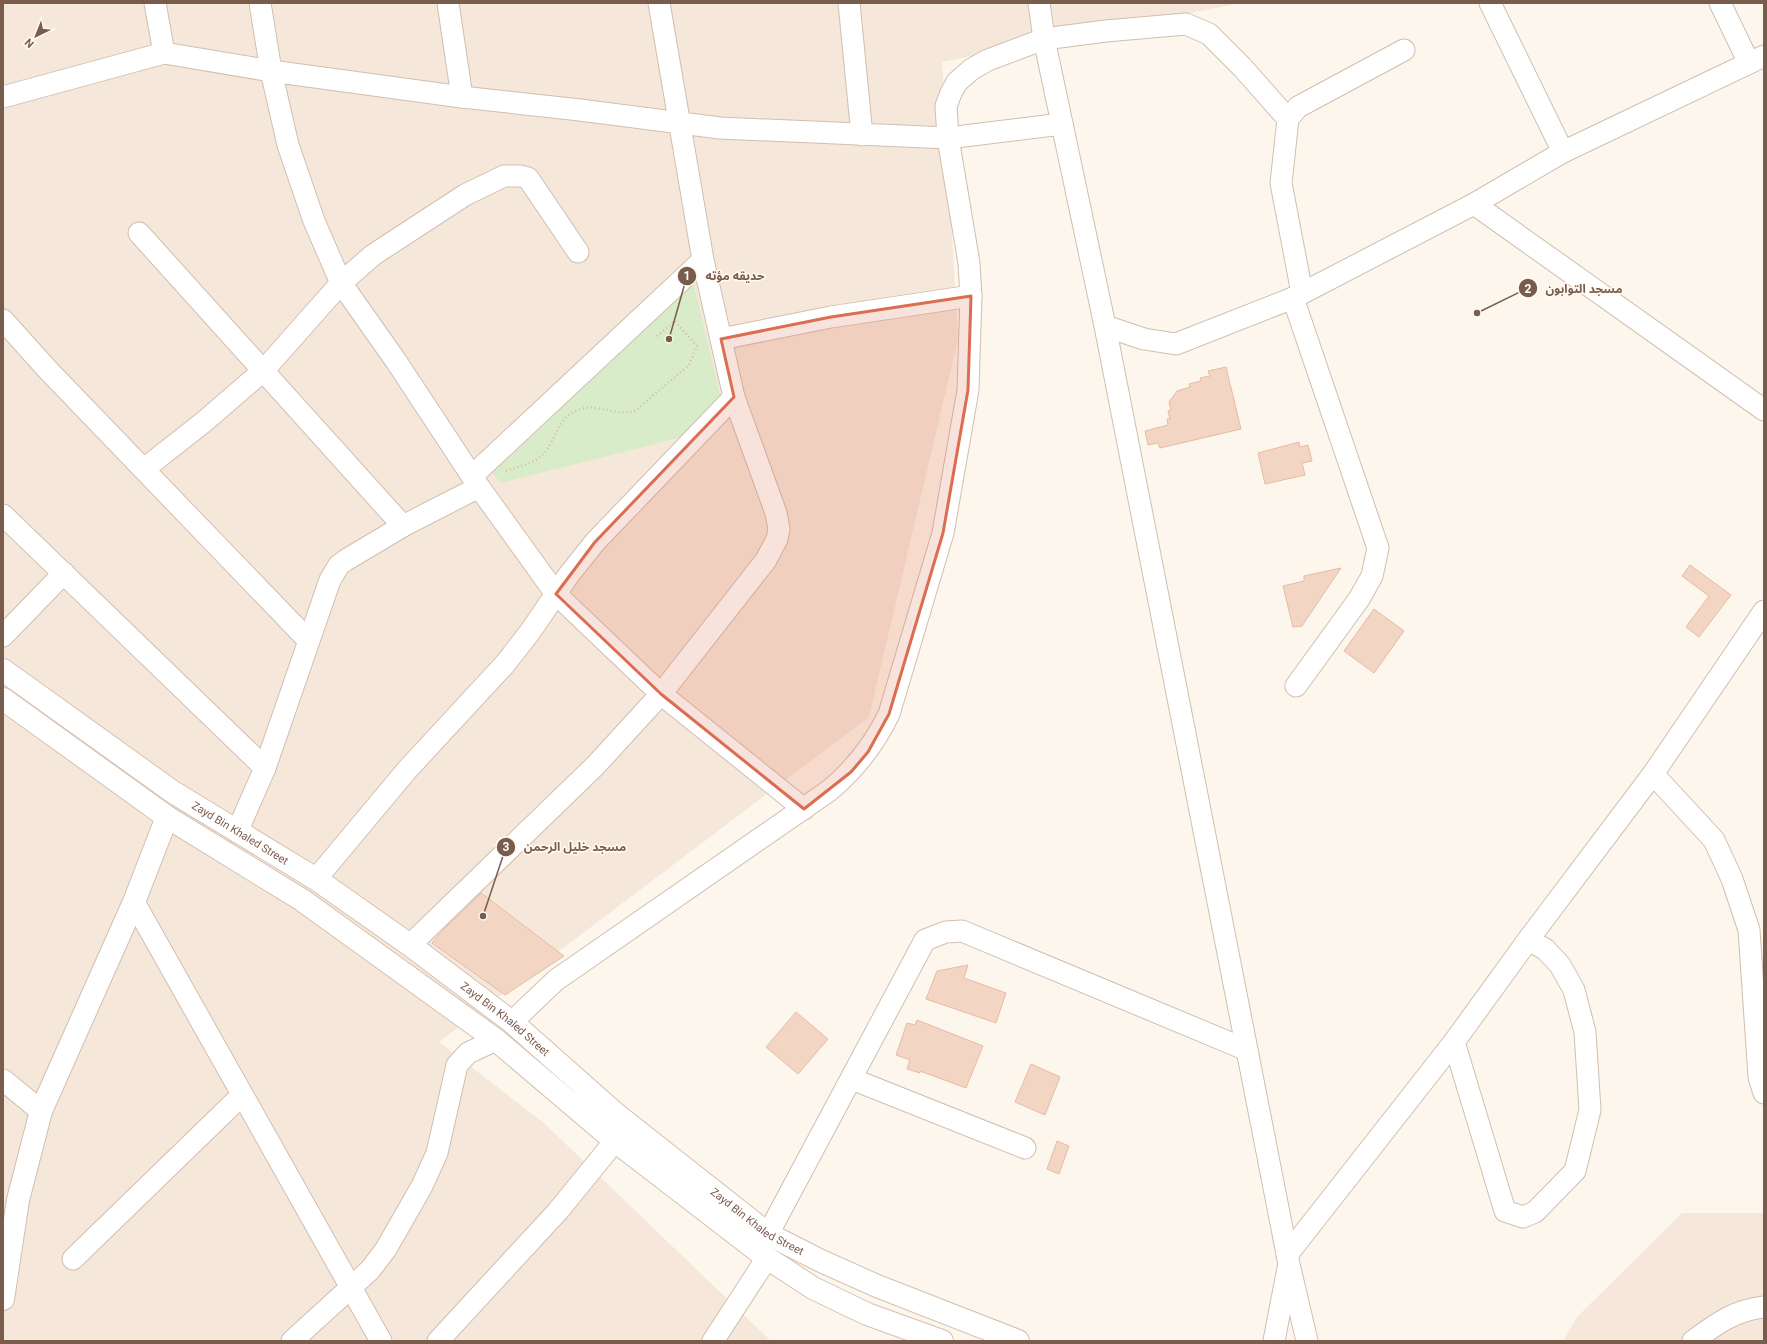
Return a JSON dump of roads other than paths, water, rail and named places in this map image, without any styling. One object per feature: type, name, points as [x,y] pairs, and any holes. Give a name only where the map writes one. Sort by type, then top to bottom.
[{"type":"main road","name":"Zayd Bin Khaled Street","points":[[3,670],[173,792],[236,832],[316,879],[410,945],[512,1022],[617,1115],[768,1234],[819,1260],[877,1286],[1018,1341]]},
{"type":"main road","name":"Zayd Bin Khaled Street","points":[[3,699],[167,817],[302,900],[496,1040],[615,1141],[767,1258],[813,1288],[853,1308],[942,1341]]},
{"type":"main road","points":[[3,1299],[18,1200],[41,1110],[134,902],[167,817]]},
{"type":"street","points":[[155,3],[164,53]]},
{"type":"street","points":[[260,3],[271,71],[288,145],[314,221],[341,283],[476,481],[556,594],[661,694],[804,809]]},
{"type":"street","points":[[448,3],[462,97]]},
{"type":"street","points":[[410,945],[595,766],[661,694],[766,560],[777,539],[779,529],[776,513],[734,397],[703,260],[659,3]]},
{"type":"street","points":[[849,3],[862,135]]},
{"type":"street","points":[[1039,3],[1044,39],[1105,326],[1288,1259],[1307,1341]]},
{"type":"street","points":[[1490,3],[1563,152]]},
{"type":"street","points":[[1105,326],[1144,339],[1176,344],[1298,295],[1474,204],[1563,152],[1756,59],[1720,3]]},
{"type":"street","points":[[512,1022],[556,980],[830,790],[851,772],[868,752],[880,733],[889,714],[943,533],[968,390],[971,296],[969,263],[948,138],[946,106],[957,82],[972,69],[988,60],[1044,39],[1106,30],[1186,24],[1209,34],[1242,67],[1288,119]]},
{"type":"street","points":[[1296,686],[1359,599],[1372,576],[1378,548],[1298,295],[1282,183],[1288,119],[1298,107],[1404,50]]},
{"type":"street","points":[[3,97],[164,53],[271,71],[462,97],[720,128],[948,138],[1062,124]]},
{"type":"street","points":[[144,468],[205,422],[264,370],[341,283],[373,255],[465,195],[504,176],[512,175],[528,178],[578,252]]},
{"type":"street","points":[[1474,204],[1764,410]]},
{"type":"street","points":[[138,233],[264,370],[403,526]]},
{"type":"street","points":[[236,832],[265,768],[308,640],[330,580],[339,565],[476,481],[703,260]]},
{"type":"street","points":[[721,339],[831,317],[971,296]]},
{"type":"street","points":[[3,320],[47,369],[308,640]]},
{"type":"street","points":[[316,879],[407,770],[505,664],[595,542],[734,397]]},
{"type":"street","points":[[3,515],[265,768]]},
{"type":"street","points":[[3,636],[64,573]]},
{"type":"street","points":[[1274,1341],[1288,1259],[1454,1042],[1528,940],[1653,774],[1764,611]]},
{"type":"street","points":[[1653,774],[1714,840],[1732,879],[1748,930],[1759,1077],[1764,1093]]},
{"type":"street","points":[[134,902],[381,1341]]},
{"type":"street","points":[[768,1234],[925,940],[946,932],[962,931],[1247,1050]]},
{"type":"street","points":[[1454,1042],[1505,1211],[1523,1216],[1535,1212],[1575,1171],[1590,1110],[1585,1032],[1574,990],[1560,965],[1546,949],[1528,940]]},
{"type":"street","points":[[292,1341],[370,1270],[386,1249],[430,1170],[442,1136],[457,1065],[468,1053],[496,1040]]},
{"type":"street","points":[[852,1079],[1025,1148]]},
{"type":"street","points":[[3,1080],[41,1110]]},
{"type":"street","points":[[73,1259],[242,1095]]},
{"type":"street","points":[[438,1341],[558,1211],[615,1141]]},
{"type":"street","points":[[713,1341],[767,1258]]},
{"type":"street","points":[[1693,1341],[1717,1323],[1733,1314],[1764,1307]]},
{"type":"place","name":"مسجد التوابون","points":[[1477,313]]},
{"type":"place","name":"حديقه مؤته","points":[[669,339]]},
{"type":"place","name":"مسجد خليل الرحمن","points":[[483,916]]}]
